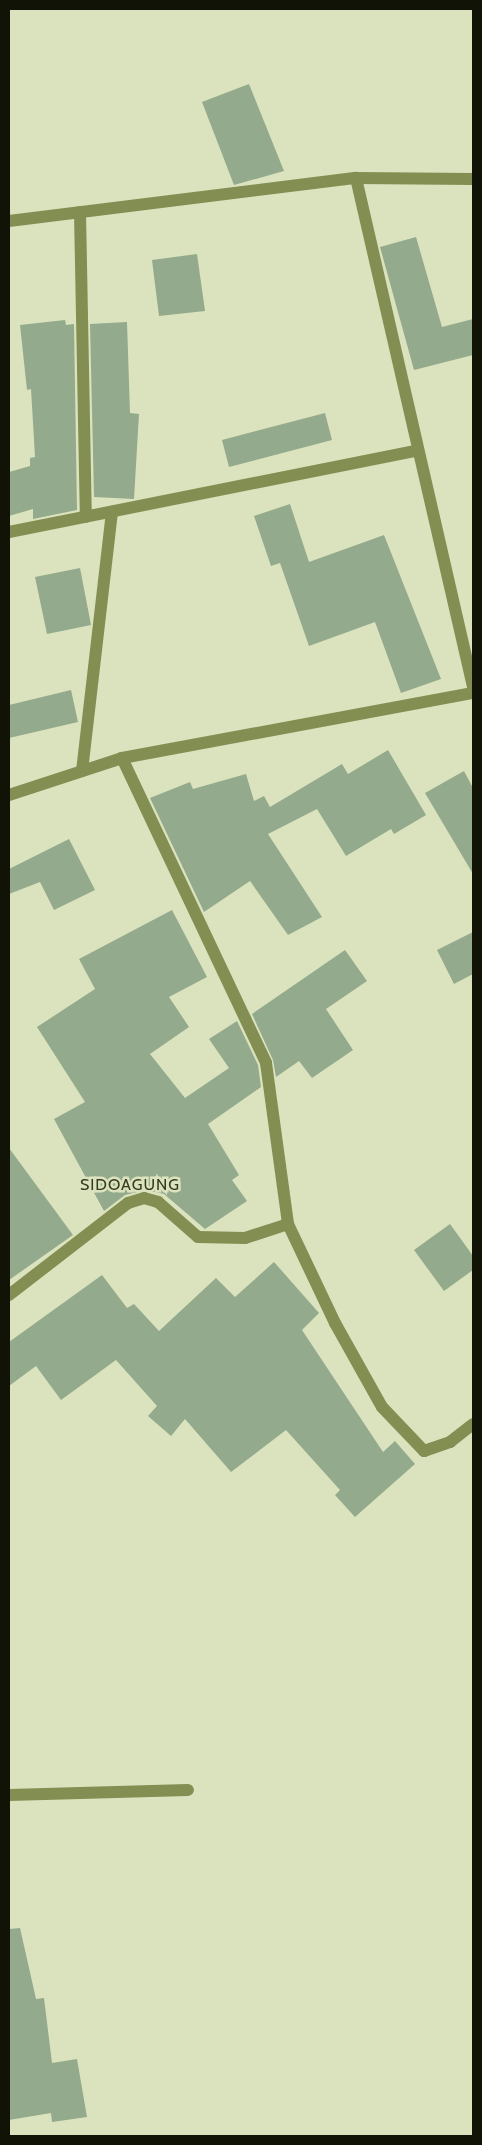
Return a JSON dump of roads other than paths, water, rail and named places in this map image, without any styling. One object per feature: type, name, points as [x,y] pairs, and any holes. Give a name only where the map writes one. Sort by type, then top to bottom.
[{"type":"street","points":[[9,221],[356,178],[473,178]]},
{"type":"street","points":[[356,178],[473,687]]},
{"type":"street","points":[[80,212],[86,517]]},
{"type":"street","points":[[9,532],[418,450]]},
{"type":"street","points":[[82,771],[112,512]]},
{"type":"street","points":[[9,795],[122,758],[473,693]]},
{"type":"street","points":[[122,758],[266,1063],[288,1224],[382,1406],[424,1450],[450,1442],[473,1424]]},
{"type":"street","points":[[9,1295],[128,1203],[144,1198],[158,1202],[198,1237],[245,1238],[288,1224]]},
{"type":"street","points":[[9,1794],[188,1790]]},
{"type":"district","name":"SIDOAGUNG","points":[[130,1185]]}]
